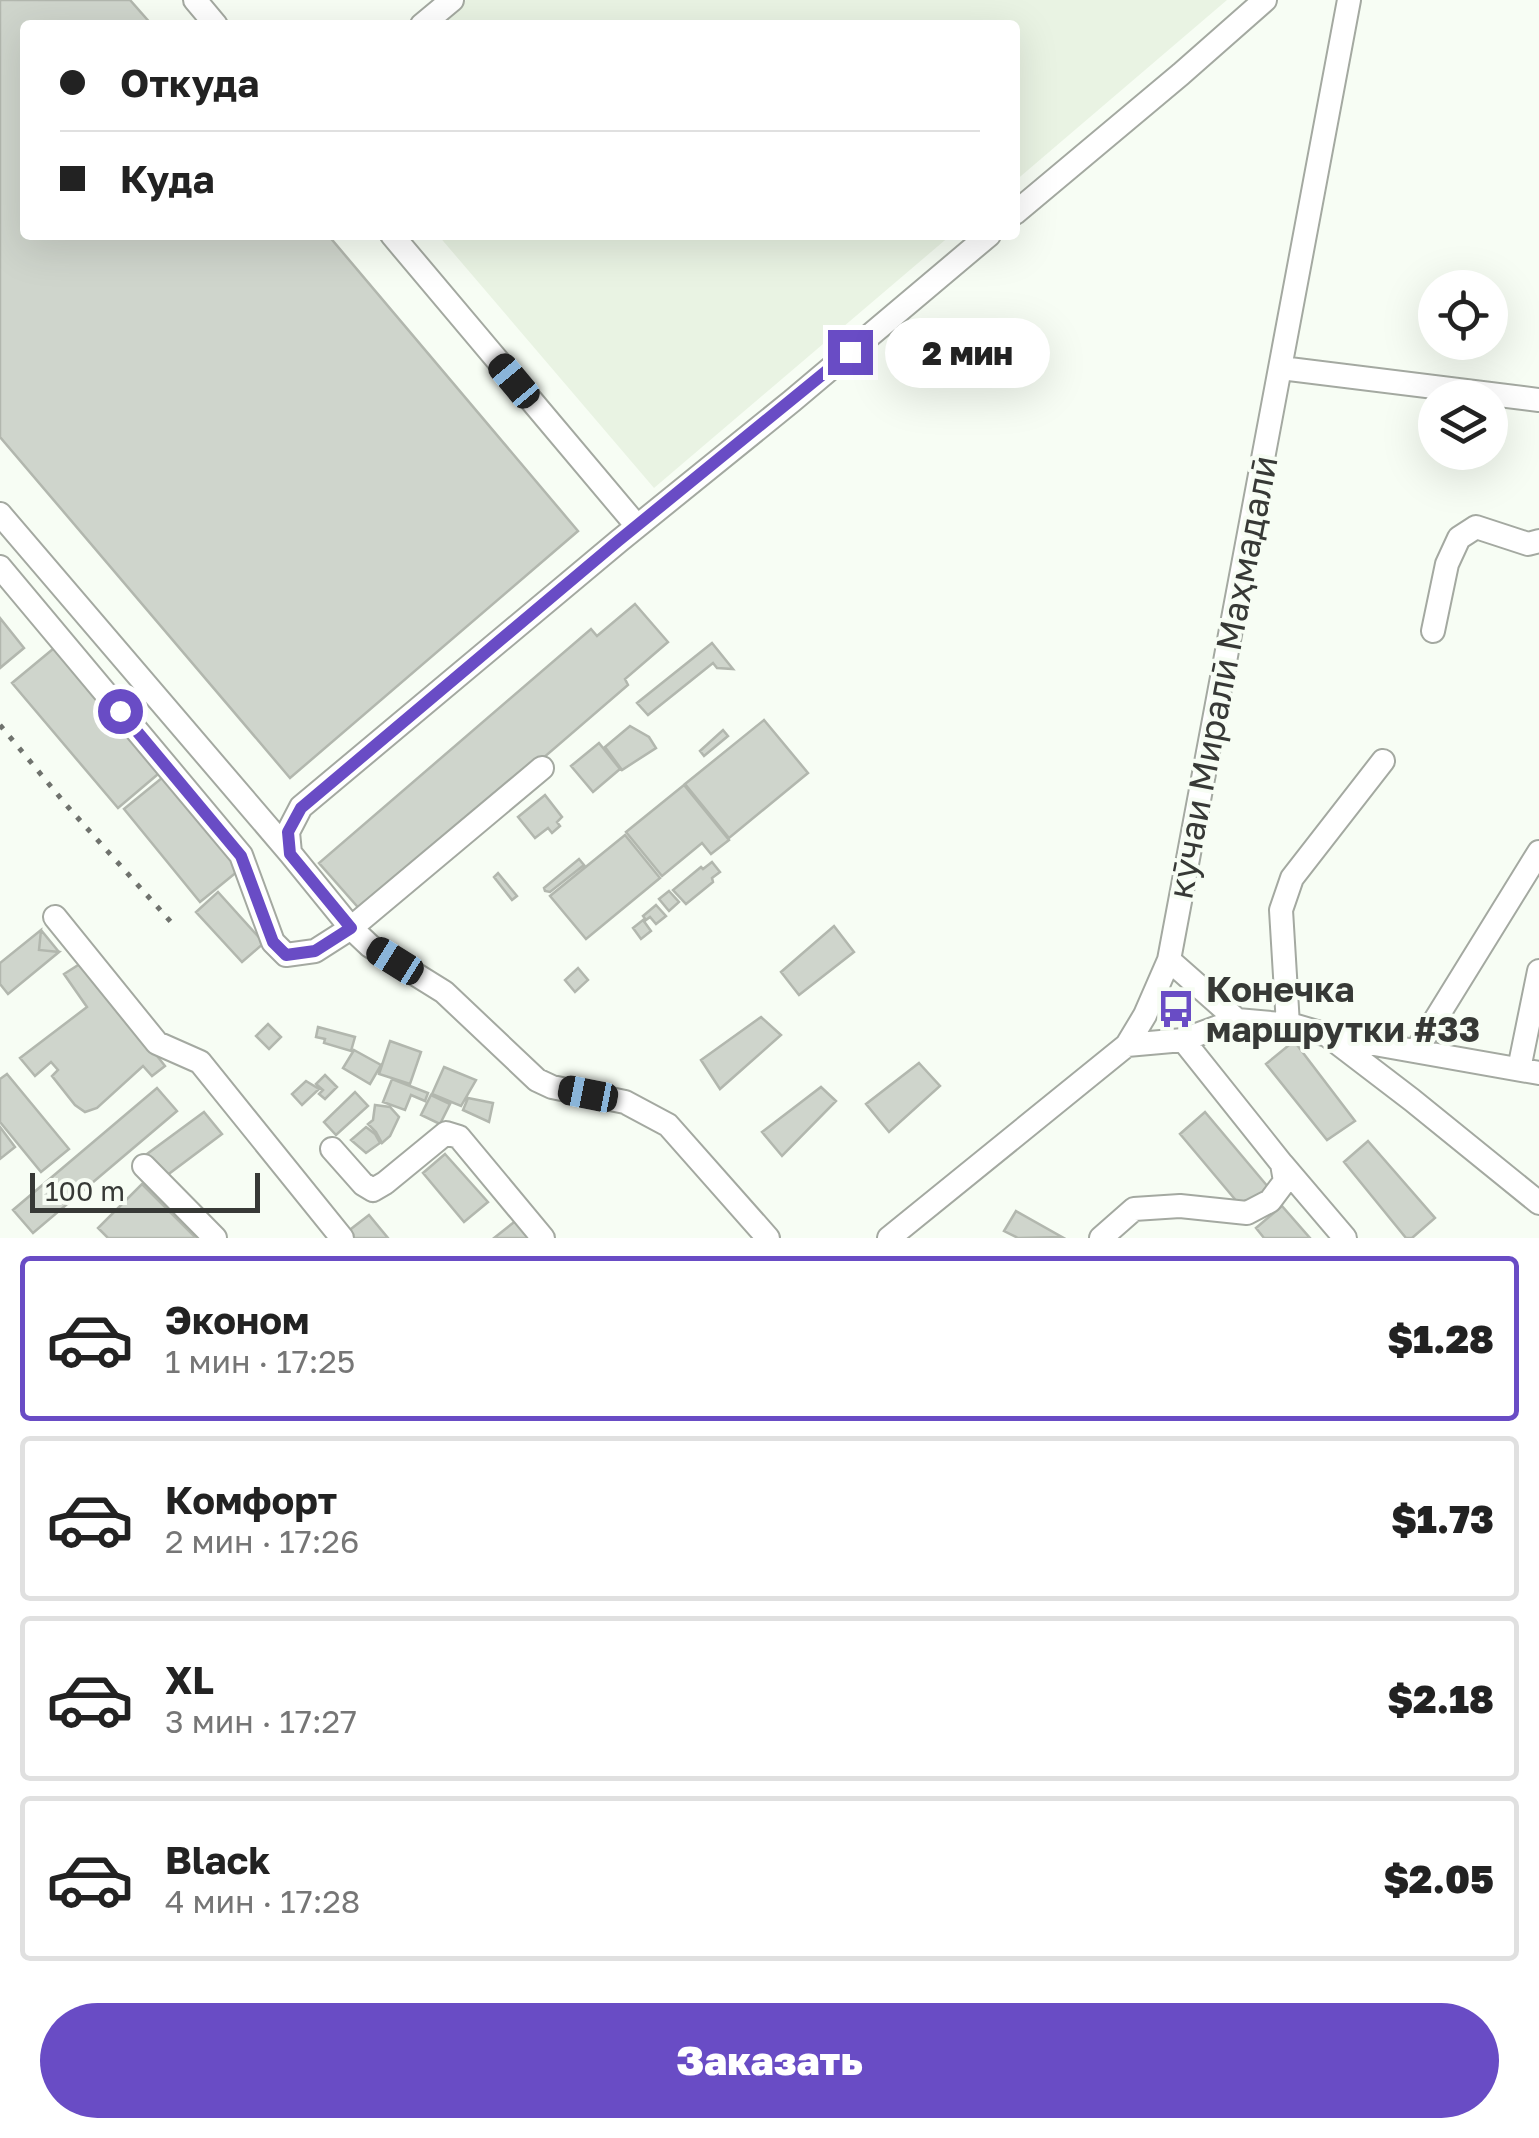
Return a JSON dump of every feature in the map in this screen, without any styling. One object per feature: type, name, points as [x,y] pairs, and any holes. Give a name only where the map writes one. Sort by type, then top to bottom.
[{"type":"street","points":[[195,0],[212,20]]},
{"type":"street","points":[[428,20],[452,0]]},
{"type":"street","points":[[1020,209],[1265,0]]},
{"type":"street","name":"кӯчаи Миралӣ Маҳмадалӣ","points":[[890,1238],[1127,1045],[1169,960],[1350,0]]},
{"type":"street","points":[[396,240],[637,526]]},
{"type":"street","points":[[290,854],[288,832],[301,808],[983,240]]},
{"type":"street","points":[[1281,368],[1539,400]]},
{"type":"street","points":[[0,514],[370,946],[444,992],[538,1080],[552,1087],[625,1102],[668,1125],[768,1238]]},
{"type":"street","points":[[1433,630],[1447,564],[1459,538],[1476,526],[1528,544],[1539,541]]},
{"type":"street","points":[[0,567],[241,856],[273,942],[286,955],[315,951],[351,928],[542,768]]},
{"type":"street","points":[[1288,1025],[1281,910],[1292,878],[1383,761]]},
{"type":"street","points":[[1416,1051],[1539,852]]},
{"type":"street","points":[[56,917],[157,1043],[200,1062],[342,1238]]},
{"type":"street","points":[[1169,960],[1237,1020]]},
{"type":"street","points":[[1127,1045],[1184,1040],[1237,1020],[1288,1025],[1326,1036],[1529,1071],[1539,971]]},
{"type":"street","points":[[1326,1036],[1539,1203]]},
{"type":"street","points":[[1184,1040],[1346,1238]]},
{"type":"street","points":[[332,1149],[373,1190],[446,1133],[459,1137],[543,1238]]},
{"type":"street","points":[[1101,1238],[1134,1209],[1180,1206],[1247,1213],[1270,1202],[1285,1182],[1282,1164]]},
{"type":"street","points":[[144,1166],[215,1238]]},
{"type":"shaded area","points":[[466,0],[1227,0],[1020,177],[1020,20],[443,20]]},
{"type":"shaded area","points":[[442,240],[945,240],[654,488]]},
{"type":"building","points":[[0,0],[130,0],[148,20],[20,20],[20,240],[332,240],[578,531],[290,778],[0,437]]},
{"type":"building","points":[[635,604],[668,642],[625,679],[628,685],[363,913],[319,863],[591,629],[597,636]]},
{"type":"building","points":[[0,618],[24,648],[0,668]]},
{"type":"building","points":[[712,643],[733,669],[717,668],[713,663],[648,715],[637,703]]},
{"type":"building","points":[[59,644],[164,769],[118,808],[12,683]]},
{"type":"building","points":[[764,720],[808,773],[729,838],[685,784]]},
{"type":"building","points":[[630,726],[649,737],[656,748],[622,770],[605,747]]},
{"type":"building","points":[[723,730],[728,736],[704,756],[700,751]]},
{"type":"building","points":[[599,743],[620,769],[593,792],[571,766]]},
{"type":"building","points":[[168,773],[244,866],[200,902],[124,809]]},
{"type":"building","points":[[684,785],[729,840],[711,854],[702,843],[662,876],[626,832]]},
{"type":"building","points":[[545,795],[562,817],[557,822],[560,826],[552,833],[548,828],[535,838],[518,817]]},
{"type":"building","points":[[625,835],[660,878],[586,939],[550,896]]},
{"type":"building","points":[[579,859],[584,865],[550,892],[545,891],[544,888]]},
{"type":"building","points":[[712,862],[720,872],[686,904],[673,890]]},
{"type":"building","points":[[498,873],[517,896],[512,900],[494,877]]},
{"type":"building","points":[[669,891],[679,902],[669,911],[659,899]]},
{"type":"building","points":[[218,892],[264,943],[242,962],[196,912]]},
{"type":"building","points":[[656,905],[666,916],[656,924],[643,916]]},
{"type":"building","points":[[643,920],[651,931],[641,939],[633,928]]},
{"type":"building","points":[[834,926],[854,952],[799,995],[781,972]]},
{"type":"building","points":[[41,930],[59,952],[8,994],[0,984],[0,963]]},
{"type":"building","points":[[41,930],[39,950],[59,952],[8,994],[0,984],[0,963]]},
{"type":"building","points":[[83,962],[165,1066],[152,1076],[143,1066],[97,1108],[85,1112],[52,1076],[58,1070],[51,1062],[35,1076],[20,1058],[87,1007],[64,974]]},
{"type":"building","points":[[578,968],[588,980],[575,992],[565,980]]},
{"type":"building","points":[[761,1017],[781,1035],[720,1089],[701,1060]]},
{"type":"building","points":[[268,1024],[281,1037],[269,1049],[256,1036]]},
{"type":"building","points":[[318,1027],[355,1037],[351,1051],[324,1043],[325,1039],[316,1037]]},
{"type":"building","points":[[390,1041],[421,1052],[410,1084],[379,1074]]},
{"type":"building","points":[[1294,1041],[1355,1121],[1327,1140],[1266,1064]]},
{"type":"building","points":[[354,1050],[381,1065],[370,1084],[343,1068]]},
{"type":"building","points":[[919,1063],[940,1086],[889,1132],[866,1104]]},
{"type":"building","points":[[444,1067],[476,1080],[461,1106],[432,1094]]},
{"type":"building","points":[[7,1074],[69,1149],[41,1172],[0,1122],[0,1079]]},
{"type":"building","points":[[325,1075],[337,1087],[325,1099],[316,1084]]},
{"type":"building","points":[[392,1079],[428,1093],[425,1101],[411,1095],[405,1110],[383,1102]]},
{"type":"building","points":[[306,1081],[319,1089],[302,1105],[292,1094]]},
{"type":"building","points":[[821,1087],[836,1101],[782,1156],[762,1132]]},
{"type":"building","points":[[157,1088],[177,1111],[33,1233],[13,1210]]},
{"type":"building","points":[[355,1092],[368,1106],[336,1135],[324,1122]]},
{"type":"building","points":[[431,1095],[450,1104],[440,1124],[421,1115]]},
{"type":"building","points":[[468,1098],[493,1103],[489,1122],[463,1110]]},
{"type":"building","points":[[375,1105],[390,1107],[399,1117],[382,1143],[368,1124],[373,1120]]},
{"type":"building","points":[[204,1112],[222,1134],[166,1176],[147,1154]]},
{"type":"building","points":[[1205,1112],[1269,1188],[1244,1210],[1180,1134]]},
{"type":"building","points":[[0,1127],[15,1147],[0,1159]]},
{"type":"building","points":[[366,1127],[380,1143],[366,1153],[351,1140]]},
{"type":"building","points":[[1368,1141],[1435,1218],[1412,1238],[1406,1238],[1344,1162]]},
{"type":"building","points":[[445,1154],[488,1202],[464,1222],[423,1173]]},
{"type":"building","points":[[142,1184],[196,1238],[108,1238],[98,1228]]},
{"type":"building","points":[[1282,1206],[1310,1238],[1264,1238],[1256,1228]]},
{"type":"building","points":[[1016,1211],[1062,1237],[1018,1238],[1004,1231]]},
{"type":"building","points":[[369,1215],[388,1238],[352,1238],[347,1232]]},
{"type":"building","points":[[523,1215],[541,1238],[494,1238]]},
{"type":"railway","points":[[0,725],[171,922]]},
{"type":"place","name":"Конечка маршрутки #33","points":[[1176,1009]]},
{"type":"route","points":[[120,711],[241,856],[277,948],[286,955],[315,951],[351,928],[290,854],[288,832],[301,808],[850,352]]}]
